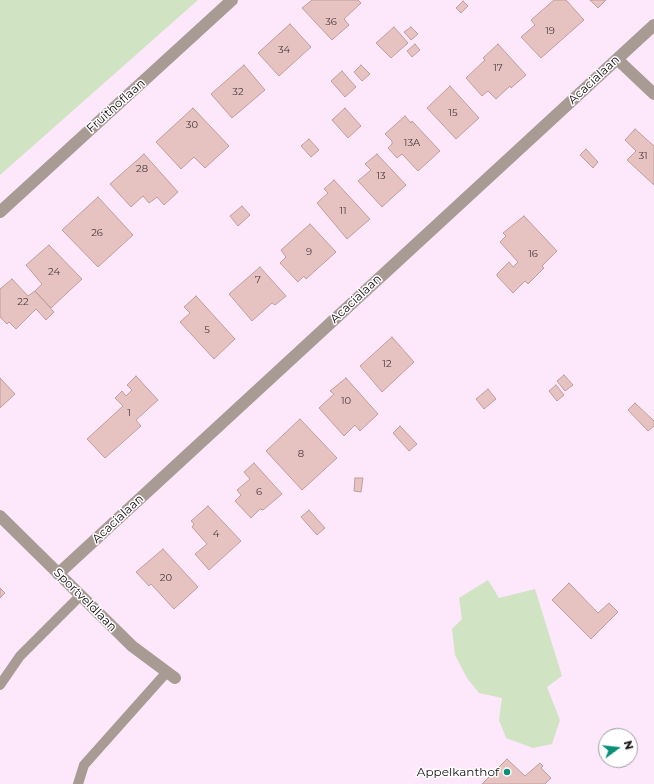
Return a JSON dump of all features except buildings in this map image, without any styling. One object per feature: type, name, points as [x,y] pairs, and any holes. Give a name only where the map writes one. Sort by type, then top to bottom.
[{"type":"street","name":"Fruithoflaan","points":[[0,212],[232,0]]},
{"type":"street","name":"Acacialaan","points":[[58,574],[654,25]]},
{"type":"street","points":[[617,59],[654,94]]},
{"type":"street","name":"Sportveldlaan","points":[[0,516],[58,574],[82,595],[132,646],[170,675]]},
{"type":"lane","points":[[0,685],[20,656],[82,595]]},
{"type":"lane","points":[[78,784],[84,765],[170,675]]},
{"type":"green space","points":[[0,0],[198,0],[0,175]]},
{"type":"green space","points":[[488,580],[499,598],[535,589],[562,676],[547,687],[560,720],[552,744],[533,748],[506,738],[499,720],[502,698],[479,693],[467,678],[455,655],[452,629],[462,619],[459,598]]},
{"type":"place","name":"Appelkanthof","points":[[507,772]]}]
